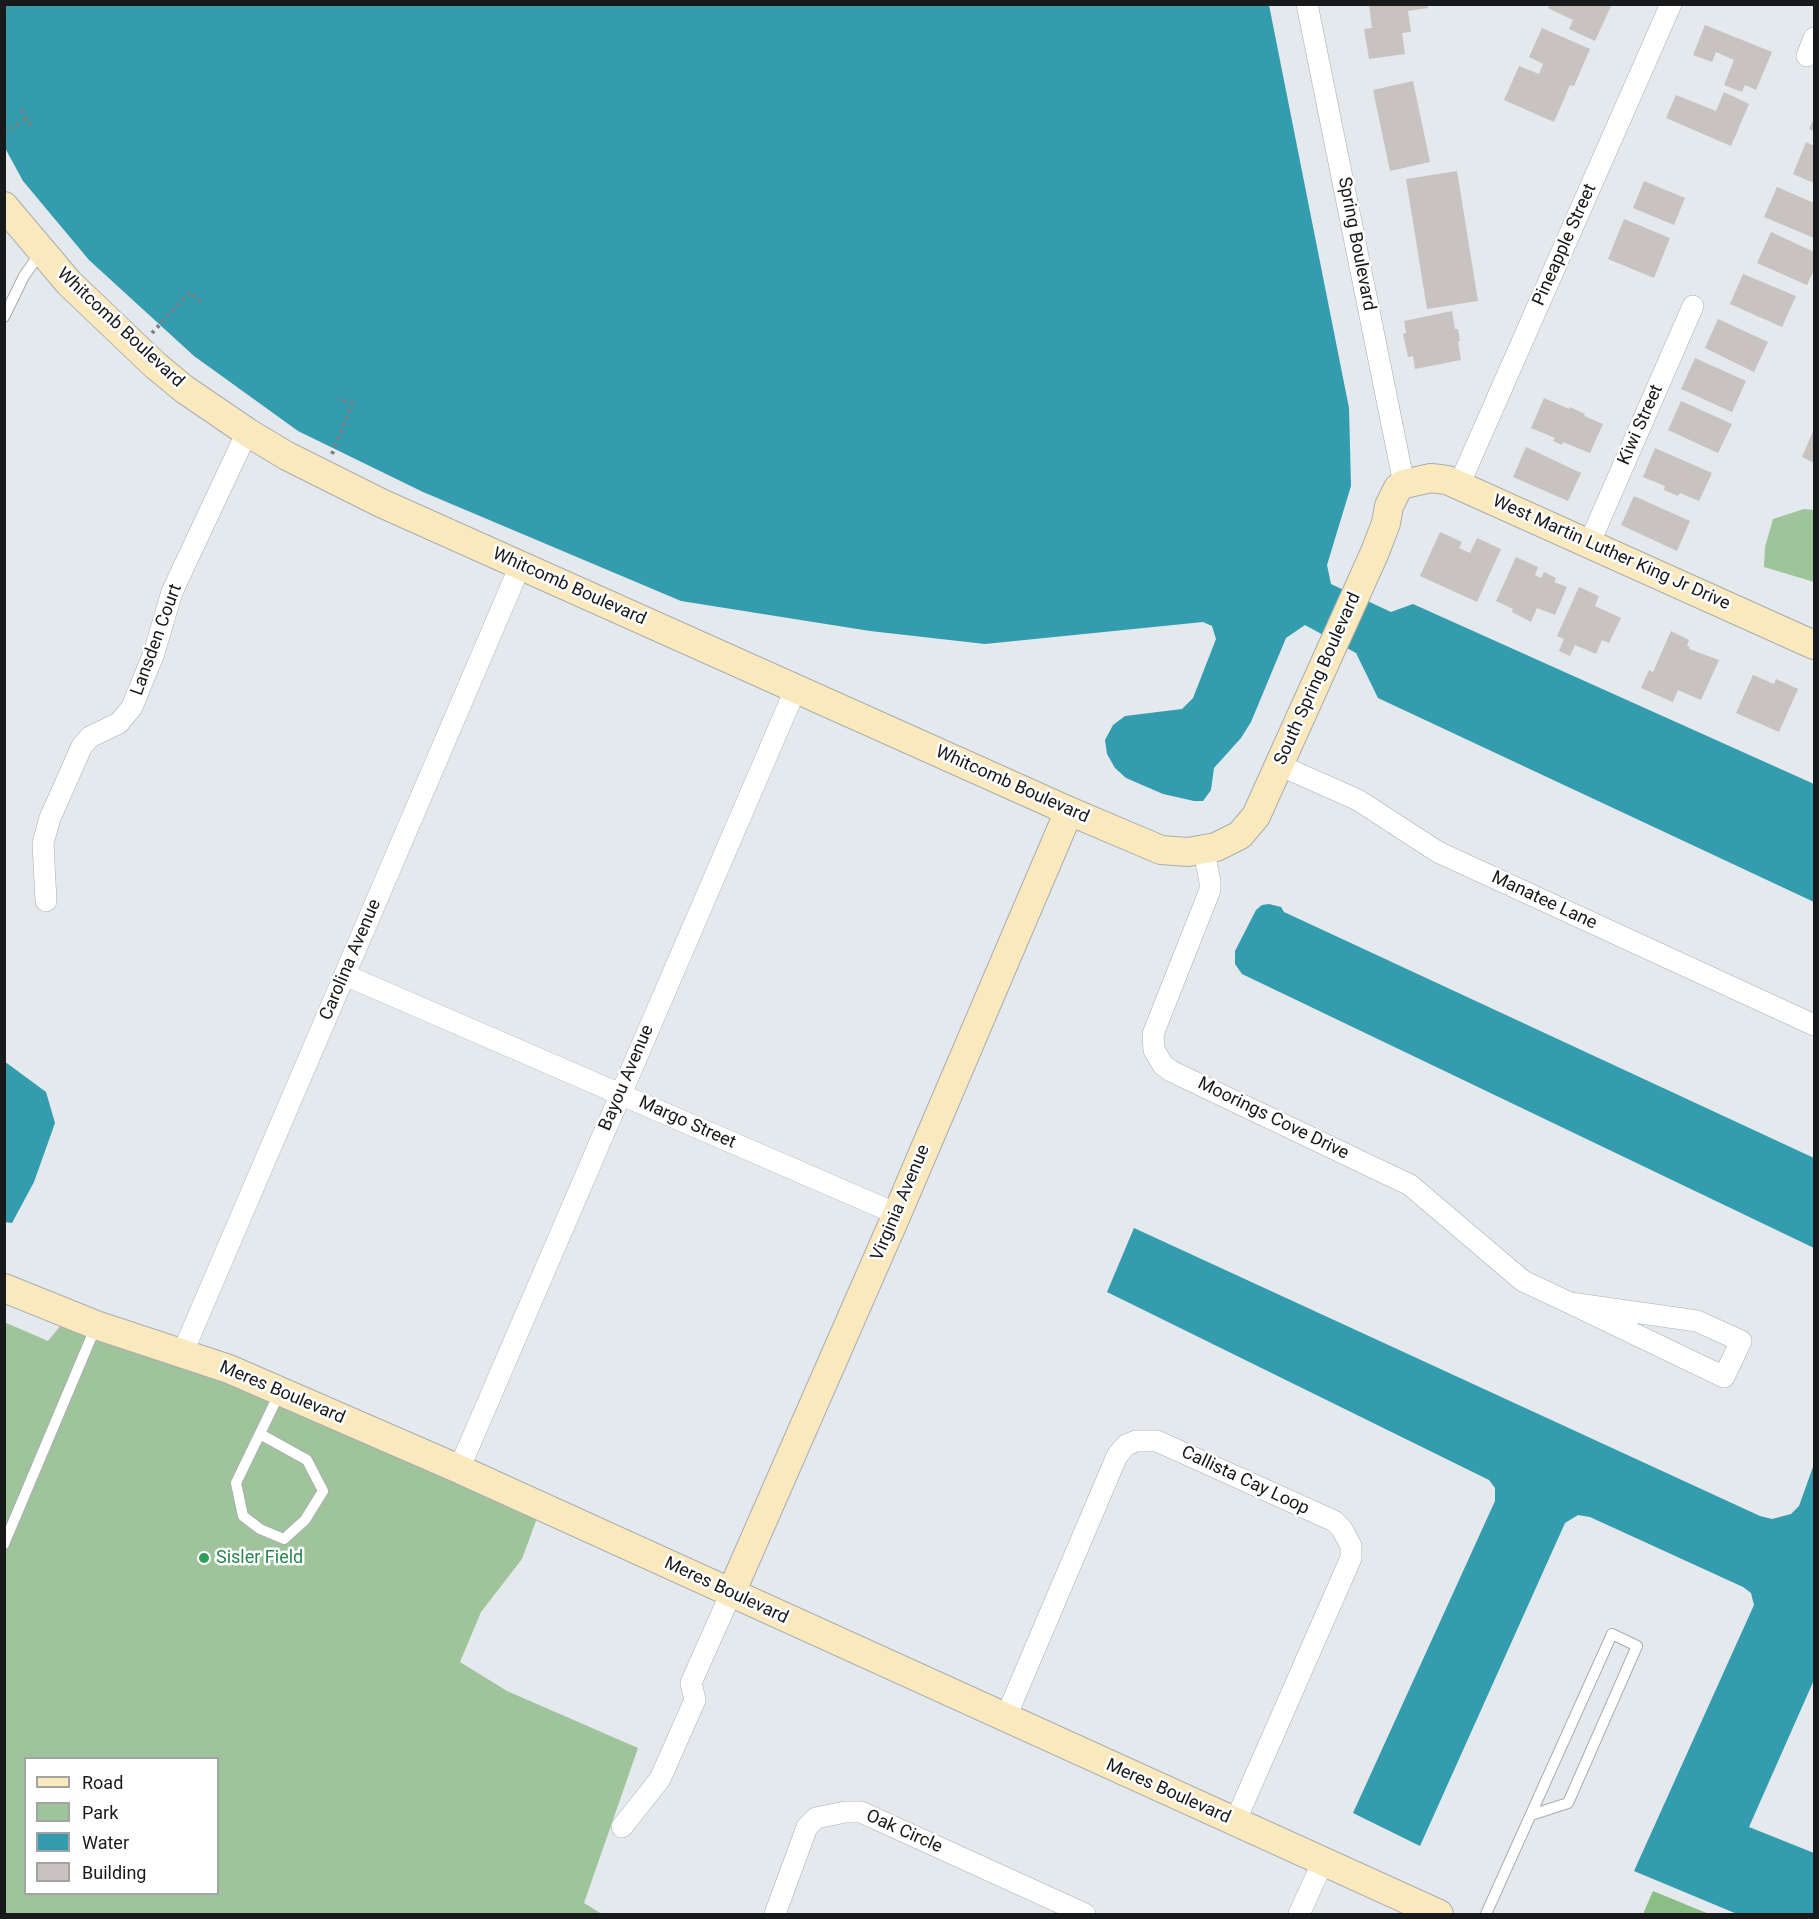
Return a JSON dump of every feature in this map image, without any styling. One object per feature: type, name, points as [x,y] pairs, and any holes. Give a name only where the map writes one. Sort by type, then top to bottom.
[{"type":"street","name":"Spring Boulevard","points":[[1307,4],[1404,484]]},
{"type":"street","name":"Pineapple Street","points":[[1459,485],[1671,4]]},
{"type":"street","name":"Whitcomb Boulevard","points":[[4,206],[69,283],[155,365],[247,432],[296,461],[364,495],[520,566],[1069,811],[1161,850],[1203,851]]},
{"type":"street","name":"Kiwi Street","points":[[1589,544],[1693,306]]},
{"type":"street","name":"Lansden Court","points":[[46,901],[43,843],[50,818],[82,746],[90,737],[118,723],[132,707],[152,660],[172,592],[247,432]]},
{"type":"street","name":"West Martin Luther King Jr Drive","points":[[1404,484],[1438,478],[1459,485],[1815,645]]},
{"type":"street","name":"South Spring Boulevard","points":[[1203,851],[1240,835],[1260,809],[1380,540],[1389,506],[1398,488],[1404,484]]},
{"type":"street","name":"Carolina Avenue","points":[[182,1354],[520,566]]},
{"type":"street","name":"Bayou Avenue","points":[[459,1469],[796,688]]},
{"type":"street","name":"Manatee Lane","points":[[1279,765],[1358,800],[1438,852],[1815,1024]]},
{"type":"street","name":"Virginia Avenue","points":[[731,1593],[897,1214],[1069,811]]},
{"type":"street","name":"Moorings Cove Drive","points":[[1203,851],[1210,890],[1153,1034],[1154,1050],[1163,1065],[1171,1071],[1410,1185],[1523,1281],[1724,1377],[1741,1341],[1697,1321],[1570,1303]]},
{"type":"street","name":"Margo Street","points":[[345,975],[897,1214]]},
{"type":"street","name":"Meres Boulevard","points":[[4,1288],[96,1325],[229,1370],[459,1469],[1005,1719],[1439,1914]]},
{"type":"street","name":"Callista Cay Loop","points":[[1005,1719],[1117,1456],[1126,1445],[1136,1441],[1158,1441],[1334,1521],[1342,1529],[1351,1546],[1351,1558],[1235,1822]]},
{"type":"street","points":[[622,1827],[660,1779],[695,1700],[691,1683],[731,1593]]},
{"type":"street","name":"Oak Circle","points":[[775,1914],[807,1827],[816,1818],[830,1813],[845,1812],[861,1812],[1085,1914]]},
{"type":"street","points":[[1299,1914],[1323,1862]]},
{"type":"lane","points":[[4,317],[24,276],[41,251]]},
{"type":"lane","points":[[4,1544],[96,1325]]},
{"type":"lane","points":[[260,1434],[307,1460],[323,1491],[305,1520],[284,1539],[261,1529],[243,1516],[236,1483],[280,1391]]},
{"type":"lane","points":[[1486,1914],[1612,1634],[1637,1646],[1568,1803],[1532,1815]]},
{"type":"path","points":[[21,110],[32,126]]},
{"type":"path","points":[[4,133],[27,118]]},
{"type":"path","points":[[152,333],[190,292],[201,302]]},
{"type":"path","points":[[329,464],[352,404],[338,399]]},
{"type":"green space","points":[[1804,509],[1814,510],[1814,582],[1764,567],[1765,547],[1773,519]]},
{"type":"green space","name":"Sisler Field","points":[[4,1322],[48,1341],[61,1325],[225,1381],[537,1518],[522,1559],[481,1612],[460,1662],[507,1691],[638,1748],[584,1903],[602,1914],[5,1914]]},
{"type":"green space","points":[[1653,1891],[1709,1914],[1643,1914]]},
{"type":"water","points":[[4,5],[1269,5],[1349,408],[1351,486],[1327,565],[1331,584],[1391,612],[1413,604],[1814,784],[1814,902],[1378,698],[1356,653],[1305,625],[1286,638],[1251,722],[1241,738],[1214,768],[1211,790],[1203,801],[1194,801],[1163,794],[1126,778],[1115,768],[1107,754],[1105,740],[1113,725],[1125,716],[1182,709],[1193,698],[1216,639],[1212,626],[1203,622],[985,644],[870,631],[681,601],[423,492],[298,431],[194,356],[89,260],[23,181],[5,148]]},
{"type":"water","points":[[1262,905],[1281,907],[1284,912],[1814,1158],[1814,1248],[1242,974],[1235,964],[1235,951],[1256,910]]},
{"type":"water","points":[[4,1061],[46,1092],[55,1123],[34,1182],[12,1223],[4,1222]]},
{"type":"water","points":[[1134,1228],[1760,1516],[1772,1519],[1791,1514],[1799,1506],[1814,1464],[1814,1680],[1749,1827],[1814,1853],[1814,1914],[1737,1914],[1634,1871],[1754,1605],[1751,1593],[1743,1587],[1590,1517],[1578,1515],[1565,1523],[1420,1846],[1353,1813],[1495,1501],[1495,1488],[1489,1480],[1107,1292]]},
{"type":"building","points":[[1369,4],[1427,4],[1428,8],[1408,11],[1411,32],[1402,33],[1405,54],[1369,59],[1364,29],[1372,28]]},
{"type":"building","points":[[1550,4],[1612,4],[1595,41],[1569,29],[1573,20],[1548,8]]},
{"type":"building","points":[[1705,25],[1772,52],[1756,90],[1745,85],[1742,92],[1724,85],[1734,60],[1716,52],[1712,62],[1693,55]]},
{"type":"building","points":[[1542,28],[1590,49],[1574,86],[1570,85],[1554,122],[1504,100],[1519,66],[1539,74],[1543,64],[1529,57]]},
{"type":"building","points":[[1413,81],[1430,162],[1390,171],[1373,90]]},
{"type":"building","points":[[1724,92],[1749,104],[1731,146],[1666,118],[1676,95],[1716,111]]},
{"type":"building","points":[[1814,118],[1814,131],[1809,129]]},
{"type":"building","points":[[1806,142],[1814,146],[1814,183],[1793,174]]},
{"type":"building","points":[[1457,171],[1478,301],[1427,309],[1406,179]]},
{"type":"building","points":[[1644,181],[1685,198],[1674,225],[1633,208]]},
{"type":"building","points":[[1777,187],[1814,203],[1814,238],[1764,217]]},
{"type":"building","points":[[1624,219],[1670,238],[1654,278],[1608,259]]},
{"type":"building","points":[[1771,232],[1814,252],[1814,270],[1807,285],[1757,263]]},
{"type":"building","points":[[1743,274],[1796,296],[1782,327],[1730,304]]},
{"type":"building","points":[[1452,311],[1455,329],[1458,329],[1461,360],[1415,369],[1413,356],[1408,357],[1403,334],[1406,333],[1404,321]]},
{"type":"building","points":[[1718,319],[1768,342],[1754,372],[1705,348]]},
{"type":"building","points":[[1695,358],[1746,381],[1732,412],[1681,389]]},
{"type":"building","points":[[1544,398],[1569,409],[1570,407],[1603,424],[1590,453],[1563,442],[1562,445],[1553,441],[1555,438],[1531,428]]},
{"type":"building","points":[[1681,401],[1732,424],[1718,453],[1668,430]]},
{"type":"building","points":[[1814,429],[1814,463],[1802,457]]},
{"type":"building","points":[[1526,447],[1581,473],[1568,501],[1513,477]]},
{"type":"building","points":[[1655,448],[1712,473],[1699,501],[1680,493],[1678,496],[1664,490],[1665,486],[1643,477]]},
{"type":"building","points":[[1634,496],[1690,521],[1677,551],[1621,525]]},
{"type":"building","points":[[1440,532],[1462,542],[1459,548],[1470,553],[1477,538],[1501,549],[1477,602],[1420,576]]},
{"type":"building","points":[[1516,557],[1538,567],[1535,575],[1541,578],[1544,572],[1556,578],[1554,582],[1567,587],[1555,615],[1537,608],[1531,622],[1512,612],[1513,609],[1496,601]]},
{"type":"building","points":[[1579,587],[1599,596],[1595,606],[1621,618],[1609,643],[1602,640],[1596,654],[1575,645],[1570,656],[1559,651],[1564,639],[1557,636]]},
{"type":"building","points":[[1671,631],[1689,640],[1687,646],[1690,647],[1689,649],[1719,660],[1701,700],[1678,690],[1673,702],[1641,688],[1649,670],[1653,672]]},
{"type":"building","points":[[1753,675],[1774,684],[1776,679],[1798,689],[1779,732],[1736,713]]},
{"type":"place","name":"Sisler Field","points":[[204,1558]]}]
